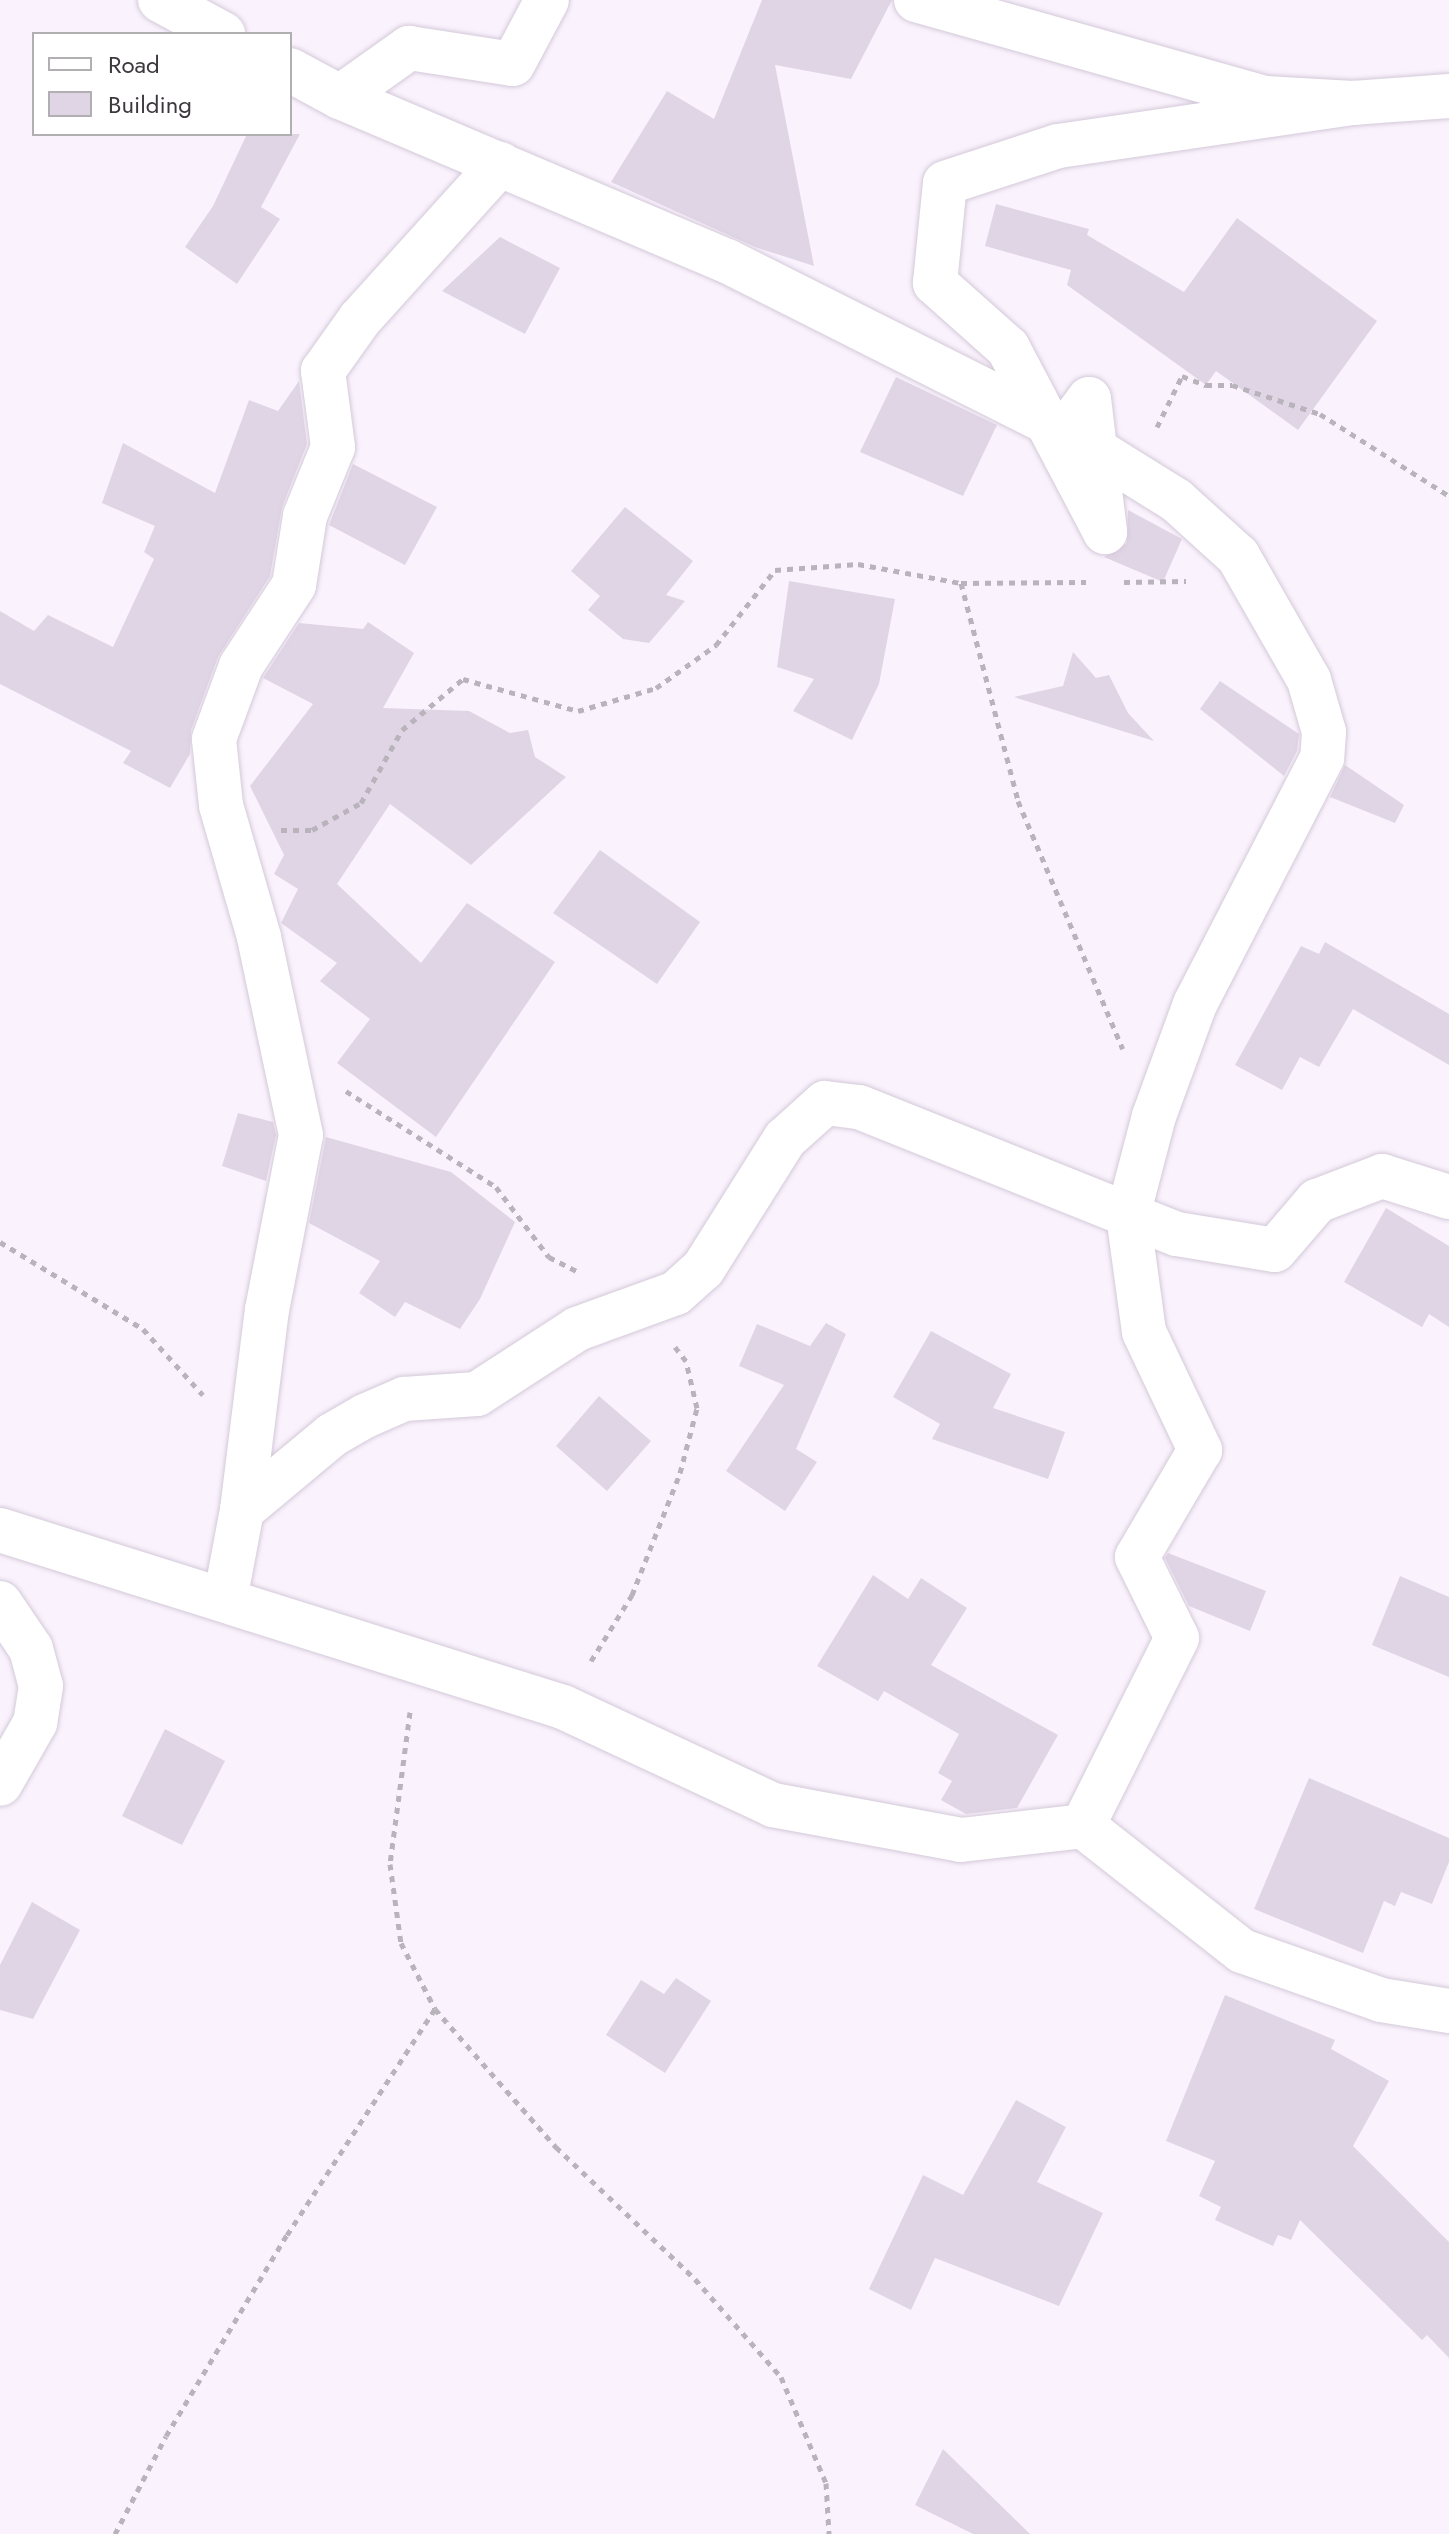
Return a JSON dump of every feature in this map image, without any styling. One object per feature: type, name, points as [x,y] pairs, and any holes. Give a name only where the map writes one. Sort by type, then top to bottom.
[{"type":"street","points":[[160,0],[219,32]]},
{"type":"street","points":[[340,97],[409,48],[513,64],[547,0]]},
{"type":"street","points":[[916,0],[1265,98],[1353,103]]},
{"type":"street","points":[[292,71],[340,97],[727,261],[1065,431],[1176,500],[1238,556],[1309,680],[1324,732],[1322,758],[1195,1004],[1154,1116],[1128,1215],[1144,1332],[1200,1450],[1137,1557],[1177,1638],[1083,1826]]},
{"type":"street","points":[[1065,431],[1089,399],[1105,532],[1008,348],[935,283],[945,183],[1058,146],[1353,103],[1449,96]]},
{"type":"street","points":[[225,1600],[251,1450],[267,1310],[301,1135],[285,1051],[221,805],[214,739],[241,666],[294,585],[305,516],[333,447],[323,371],[360,319],[500,164]]},
{"type":"street","points":[[242,1510],[332,1435],[365,1416],[404,1399],[477,1394],[577,1329],[645,1308],[676,1293],[703,1269],[785,1139],[825,1103],[859,1107],[1177,1234],[1275,1250],[1317,1201],[1382,1176],[1449,1197]]},
{"type":"street","points":[[0,1530],[225,1600],[416,1665],[563,1707],[773,1805],[961,1840],[1083,1826],[1242,1951],[1381,2000],[1449,2011]]},
{"type":"street","points":[[0,1603],[31,1649],[41,1686],[35,1723],[0,1784]]},
{"type":"path","points":[[1154,433],[1182,376],[1206,385],[1232,385],[1320,414],[1449,496]]},
{"type":"path","points":[[235,857],[288,826],[312,830],[361,803],[402,730],[463,679],[578,711],[656,688],[704,654],[775,570],[858,564],[961,583],[1101,582]]},
{"type":"path","points":[[1116,582],[1251,577]]},
{"type":"path","points":[[961,583],[1018,801],[1073,939],[1154,1116]]},
{"type":"path","points":[[285,1051],[496,1187],[549,1257],[645,1308],[686,1361],[697,1408],[680,1473],[632,1595],[563,1707]]},
{"type":"path","points":[[0,1242],[143,1329],[251,1450]]},
{"type":"path","points":[[416,1665],[390,1864],[401,1943],[435,2009],[556,2147],[695,2279],[781,2377],[826,2483],[829,2534]]},
{"type":"path","points":[[115,2534],[166,2436],[279,2248],[435,2009]]},
{"type":"building","points":[[762,0],[892,0],[851,79],[775,65],[814,266],[755,247],[611,182],[667,91],[714,119]]},
{"type":"building","points":[[300,134],[261,207],[280,219],[237,284],[185,247],[213,206],[246,136]]},
{"type":"building","points":[[996,204],[1089,229],[1087,235],[1184,292],[1237,218],[1377,321],[1298,430],[1216,371],[1206,385],[1067,285],[1071,270],[985,246]]},
{"type":"building","points":[[500,237],[560,268],[525,334],[442,291]]},
{"type":"building","points":[[896,377],[997,425],[963,496],[860,452]]},
{"type":"building","points":[[299,381],[307,444],[282,507],[270,576],[218,657],[191,730],[190,754],[170,788],[123,763],[131,751],[0,684],[0,611],[34,631],[48,615],[113,647],[154,559],[144,552],[155,526],[102,503],[123,443],[215,493],[249,400],[278,411]]},
{"type":"building","points":[[353,464],[437,507],[405,565],[329,525]]},
{"type":"building","points":[[625,507],[693,561],[666,595],[685,601],[649,643],[623,639],[588,610],[600,596],[571,571]]},
{"type":"building","points":[[1128,510],[1182,539],[1163,582],[1104,557],[1127,543]]},
{"type":"building","points":[[789,581],[895,599],[879,684],[852,740],[793,711],[814,679],[777,667]]},
{"type":"building","points":[[368,622],[414,653],[383,708],[469,711],[510,733],[528,730],[535,757],[566,777],[471,865],[390,804],[337,884],[421,963],[467,903],[555,962],[436,1137],[337,1063],[370,1019],[320,981],[337,963],[281,923],[298,889],[274,874],[284,855],[250,786],[313,704],[263,678],[299,623],[363,629]]},
{"type":"building","points":[[1073,652],[1096,678],[1109,675],[1128,713],[1154,741],[1014,697],[1063,686]]},
{"type":"building","points":[[1220,681],[1299,734],[1297,751],[1284,776],[1200,709]]},
{"type":"building","points":[[1345,765],[1404,805],[1395,823],[1330,797]]},
{"type":"building","points":[[600,850],[700,922],[657,984],[553,913]]},
{"type":"building","points":[[1325,942],[1449,1014],[1449,1065],[1353,1009],[1319,1067],[1300,1057],[1282,1090],[1235,1065],[1301,946],[1319,954]]},
{"type":"building","points":[[238,1113],[273,1122],[276,1135],[266,1181],[222,1166]]},
{"type":"building","points":[[326,1137],[451,1172],[515,1222],[480,1299],[460,1329],[405,1302],[395,1317],[359,1293],[380,1261],[309,1223]]},
{"type":"building","points":[[1386,1208],[1449,1246],[1449,1327],[1429,1314],[1422,1327],[1344,1282]]},
{"type":"building","points":[[826,1323],[846,1334],[796,1449],[817,1462],[785,1511],[726,1471],[784,1385],[739,1366],[757,1324],[810,1346]]},
{"type":"building","points":[[931,1331],[1011,1374],[993,1408],[1065,1432],[1048,1479],[932,1439],[940,1424],[893,1397]]},
{"type":"building","points":[[599,1396],[651,1441],[607,1491],[556,1446]]},
{"type":"building","points":[[1168,1553],[1266,1591],[1250,1631],[1189,1606],[1165,1558]]},
{"type":"building","points":[[873,1575],[908,1599],[921,1578],[967,1608],[931,1665],[1058,1735],[1017,1808],[966,1814],[941,1800],[952,1781],[938,1773],[959,1734],[884,1691],[878,1701],[817,1666]]},
{"type":"building","points":[[1400,1576],[1449,1597],[1449,1677],[1372,1645]]},
{"type":"building","points":[[165,1729],[225,1761],[182,1845],[122,1816]]},
{"type":"building","points":[[1309,1778],[1449,1838],[1449,1862],[1432,1904],[1401,1892],[1395,1906],[1384,1901],[1363,1953],[1254,1909]]},
{"type":"building","points":[[32,1902],[80,1930],[33,2019],[0,2010],[0,1965]]},
{"type":"building","points":[[676,1978],[711,2001],[665,2073],[606,2035],[641,1980],[664,1994]]},
{"type":"building","points":[[1225,1995],[1335,2040],[1331,2049],[1389,2081],[1353,2146],[1449,2242],[1449,2358],[1427,2335],[1422,2340],[1300,2220],[1291,2240],[1278,2235],[1273,2246],[1215,2220],[1221,2207],[1199,2196],[1215,2161],[1166,2141]]},
{"type":"building","points":[[1016,2100],[1066,2127],[1037,2182],[1103,2213],[1059,2306],[935,2258],[911,2310],[869,2289],[923,2175],[963,2195]]},
{"type":"building","points":[[943,2449],[1030,2534],[973,2534],[915,2505]]}]
